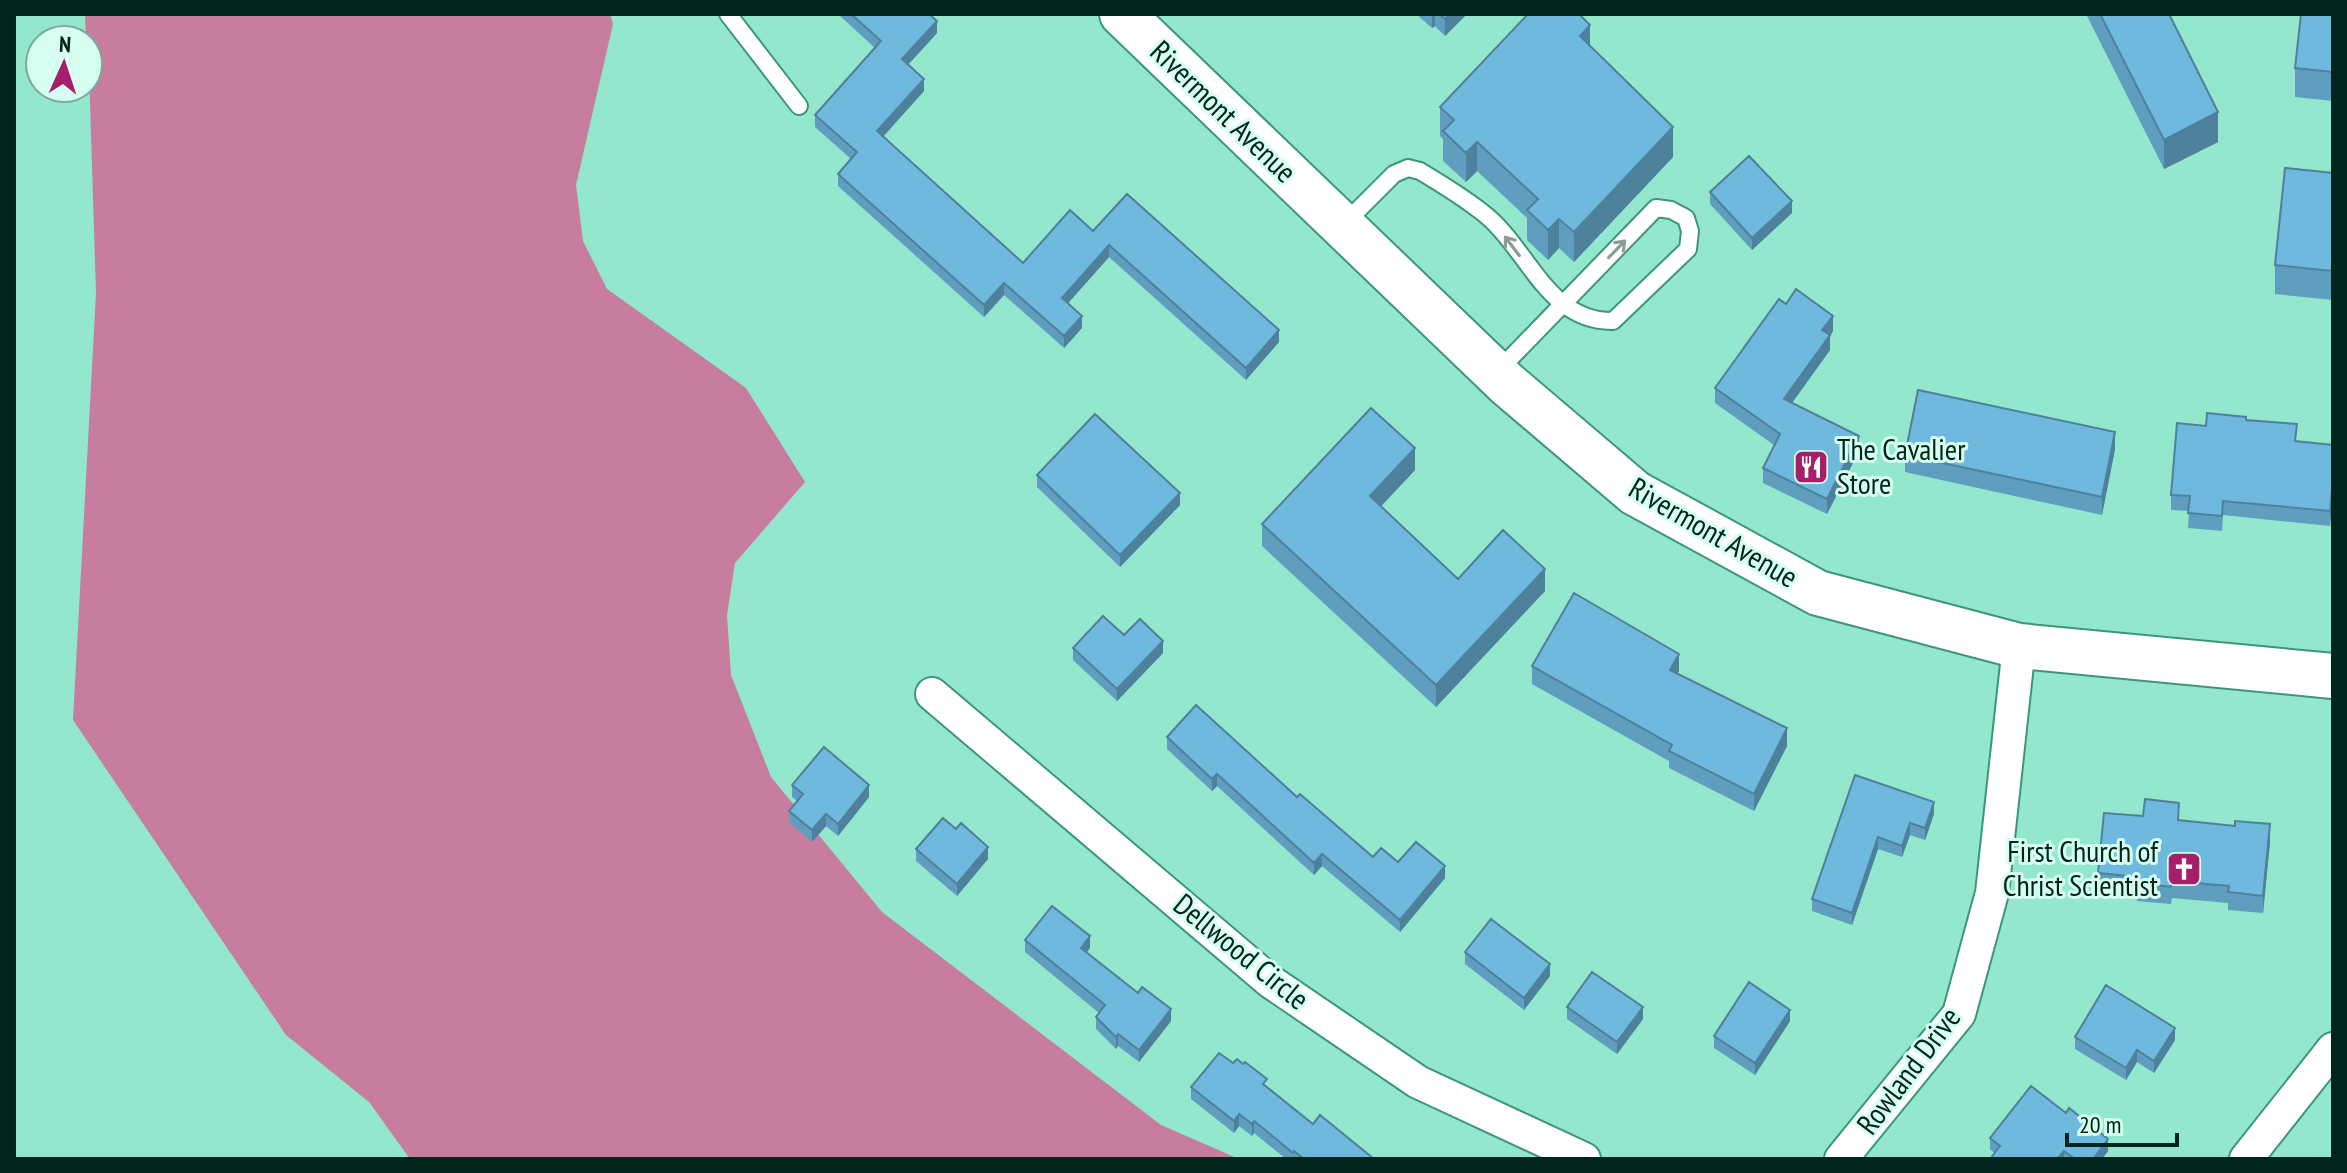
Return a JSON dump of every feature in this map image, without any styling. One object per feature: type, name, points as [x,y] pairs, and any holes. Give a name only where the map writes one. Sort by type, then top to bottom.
[{"type":"main road","name":"Rivermont Avenue","points":[[1122,14],[1496,373],[1635,493],[1818,593],[2019,646],[2333,676]]},
{"type":"street","name":"Rowland Drive","points":[[1841,1159],[1959,1014],[1992,893],[2019,646]]},
{"type":"street","name":"Dellwood Circle","points":[[932,694],[1271,982],[1418,1082],[1584,1159]]},
{"type":"street","points":[[2246,1159],[2333,1049]]},
{"type":"lane","points":[[728,14],[799,106]]},
{"type":"lane","points":[[1342,226],[1394,174],[1408,168],[1420,171],[1490,219],[1563,305],[1596,321],[1613,321],[1688,249],[1690,231],[1686,218],[1671,210],[1656,208],[1563,305],[1496,373]]},
{"type":"shaded area","points":[[85,14],[610,14],[613,24],[576,185],[583,241],[607,289],[746,388],[805,482],[735,563],[727,615],[731,675],[771,777],[882,912],[1161,1125],[1239,1159],[410,1159],[369,1102],[286,1035],[73,720],[96,293],[90,104],[104,104],[104,24],[85,24]]},
{"type":"building","points":[[851,14],[929,14],[937,21],[902,59],[924,79],[877,131],[1023,263],[1070,210],[1093,231],[1127,194],[1279,330],[1246,368],[1109,245],[1062,298],[1082,316],[1064,336],[1004,283],[984,305],[838,174],[857,152],[815,115],[881,41]]},
{"type":"building","points":[[1528,14],[1579,14],[1590,25],[1580,36],[1673,127],[1574,232],[1559,219],[1548,230],[1527,210],[1538,199],[1477,142],[1466,153],[1443,131],[1454,120],[1440,107]]},
{"type":"building","points":[[2100,14],[2169,14],[2218,112],[2164,140]]},
{"type":"building","points":[[2301,14],[2333,14],[2333,72],[2295,68]]},
{"type":"building","points":[[1749,156],[1792,201],[1752,238],[1710,192]]},
{"type":"building","points":[[2285,168],[2333,173],[2333,271],[2275,265]]},
{"type":"building","points":[[1796,289],[1833,316],[1822,330],[1830,335],[1784,399],[1859,436],[1827,499],[1763,468],[1780,434],[1715,388],[1779,299],[1786,304]]},
{"type":"building","points":[[1918,390],[2115,432],[2102,497],[1905,455]]},
{"type":"building","points":[[1371,408],[1415,448],[1370,496],[1458,579],[1503,530],[1545,569],[1436,685],[1262,524]]},
{"type":"building","points":[[2207,413],[2297,424],[2295,441],[2333,445],[2330,511],[2223,501],[2222,516],[2188,513],[2190,496],[2171,495],[2177,423],[2206,426]]},
{"type":"building","points":[[1095,414],[1180,493],[1120,555],[1037,475]]},
{"type":"building","points":[[1574,593],[1679,654],[1670,670],[1787,728],[1754,794],[1669,751],[1672,745],[1532,666]]},
{"type":"building","points":[[1103,616],[1124,635],[1140,619],[1163,641],[1117,689],[1073,648]]},
{"type":"building","points":[[1196,705],[1297,797],[1300,794],[1373,857],[1381,848],[1398,862],[1416,842],[1445,866],[1400,920],[1322,854],[1314,863],[1217,774],[1212,779],[1167,737]]},
{"type":"building","points":[[824,747],[869,785],[838,824],[826,814],[812,830],[789,811],[803,794],[792,785]]},
{"type":"building","points":[[1855,775],[1934,802],[1925,828],[1910,823],[1902,846],[1878,837],[1852,913],[1812,899]]},
{"type":"building","name":"First Church of Christ Scientist","points":[[2145,799],[2179,803],[2178,820],[2235,826],[2235,821],[2270,824],[2263,896],[2228,892],[2229,886],[2172,881],[2171,887],[2137,883],[2137,877],[2098,873],[2104,813],[2143,816]]},
{"type":"building","points":[[943,818],[956,829],[961,823],[988,847],[957,884],[916,849]]},
{"type":"building","points":[[1052,906],[1090,936],[1081,948],[1138,993],[1142,987],[1171,1009],[1139,1050],[1118,1034],[1116,1037],[1096,1017],[1105,1005],[1025,940]]},
{"type":"building","points":[[1491,919],[1550,964],[1524,998],[1465,952]]},
{"type":"building","points":[[1592,972],[1643,1007],[1617,1042],[1567,1007]]},
{"type":"building","points":[[1749,982],[1790,1010],[1755,1063],[1714,1036]]},
{"type":"building","points":[[2106,985],[2175,1028],[2154,1061],[2137,1050],[2126,1068],[2075,1037]]},
{"type":"building","points":[[1219,1053],[1233,1063],[1237,1059],[1243,1064],[1245,1062],[1267,1079],[1263,1084],[1313,1124],[1320,1115],[1374,1159],[1304,1159],[1254,1121],[1252,1124],[1239,1114],[1234,1121],[1191,1087]]},
{"type":"building","points":[[2031,1086],[2066,1113],[2069,1108],[2108,1139],[2093,1159],[2075,1159],[2064,1151],[2057,1159],[1990,1159],[2000,1146],[1990,1138]]},
{"type":"place","name":"The Cavalier Store","points":[[1811,467]]},
{"type":"place","name":"First Church of Christ Scientist","points":[[2184,869]]}]
